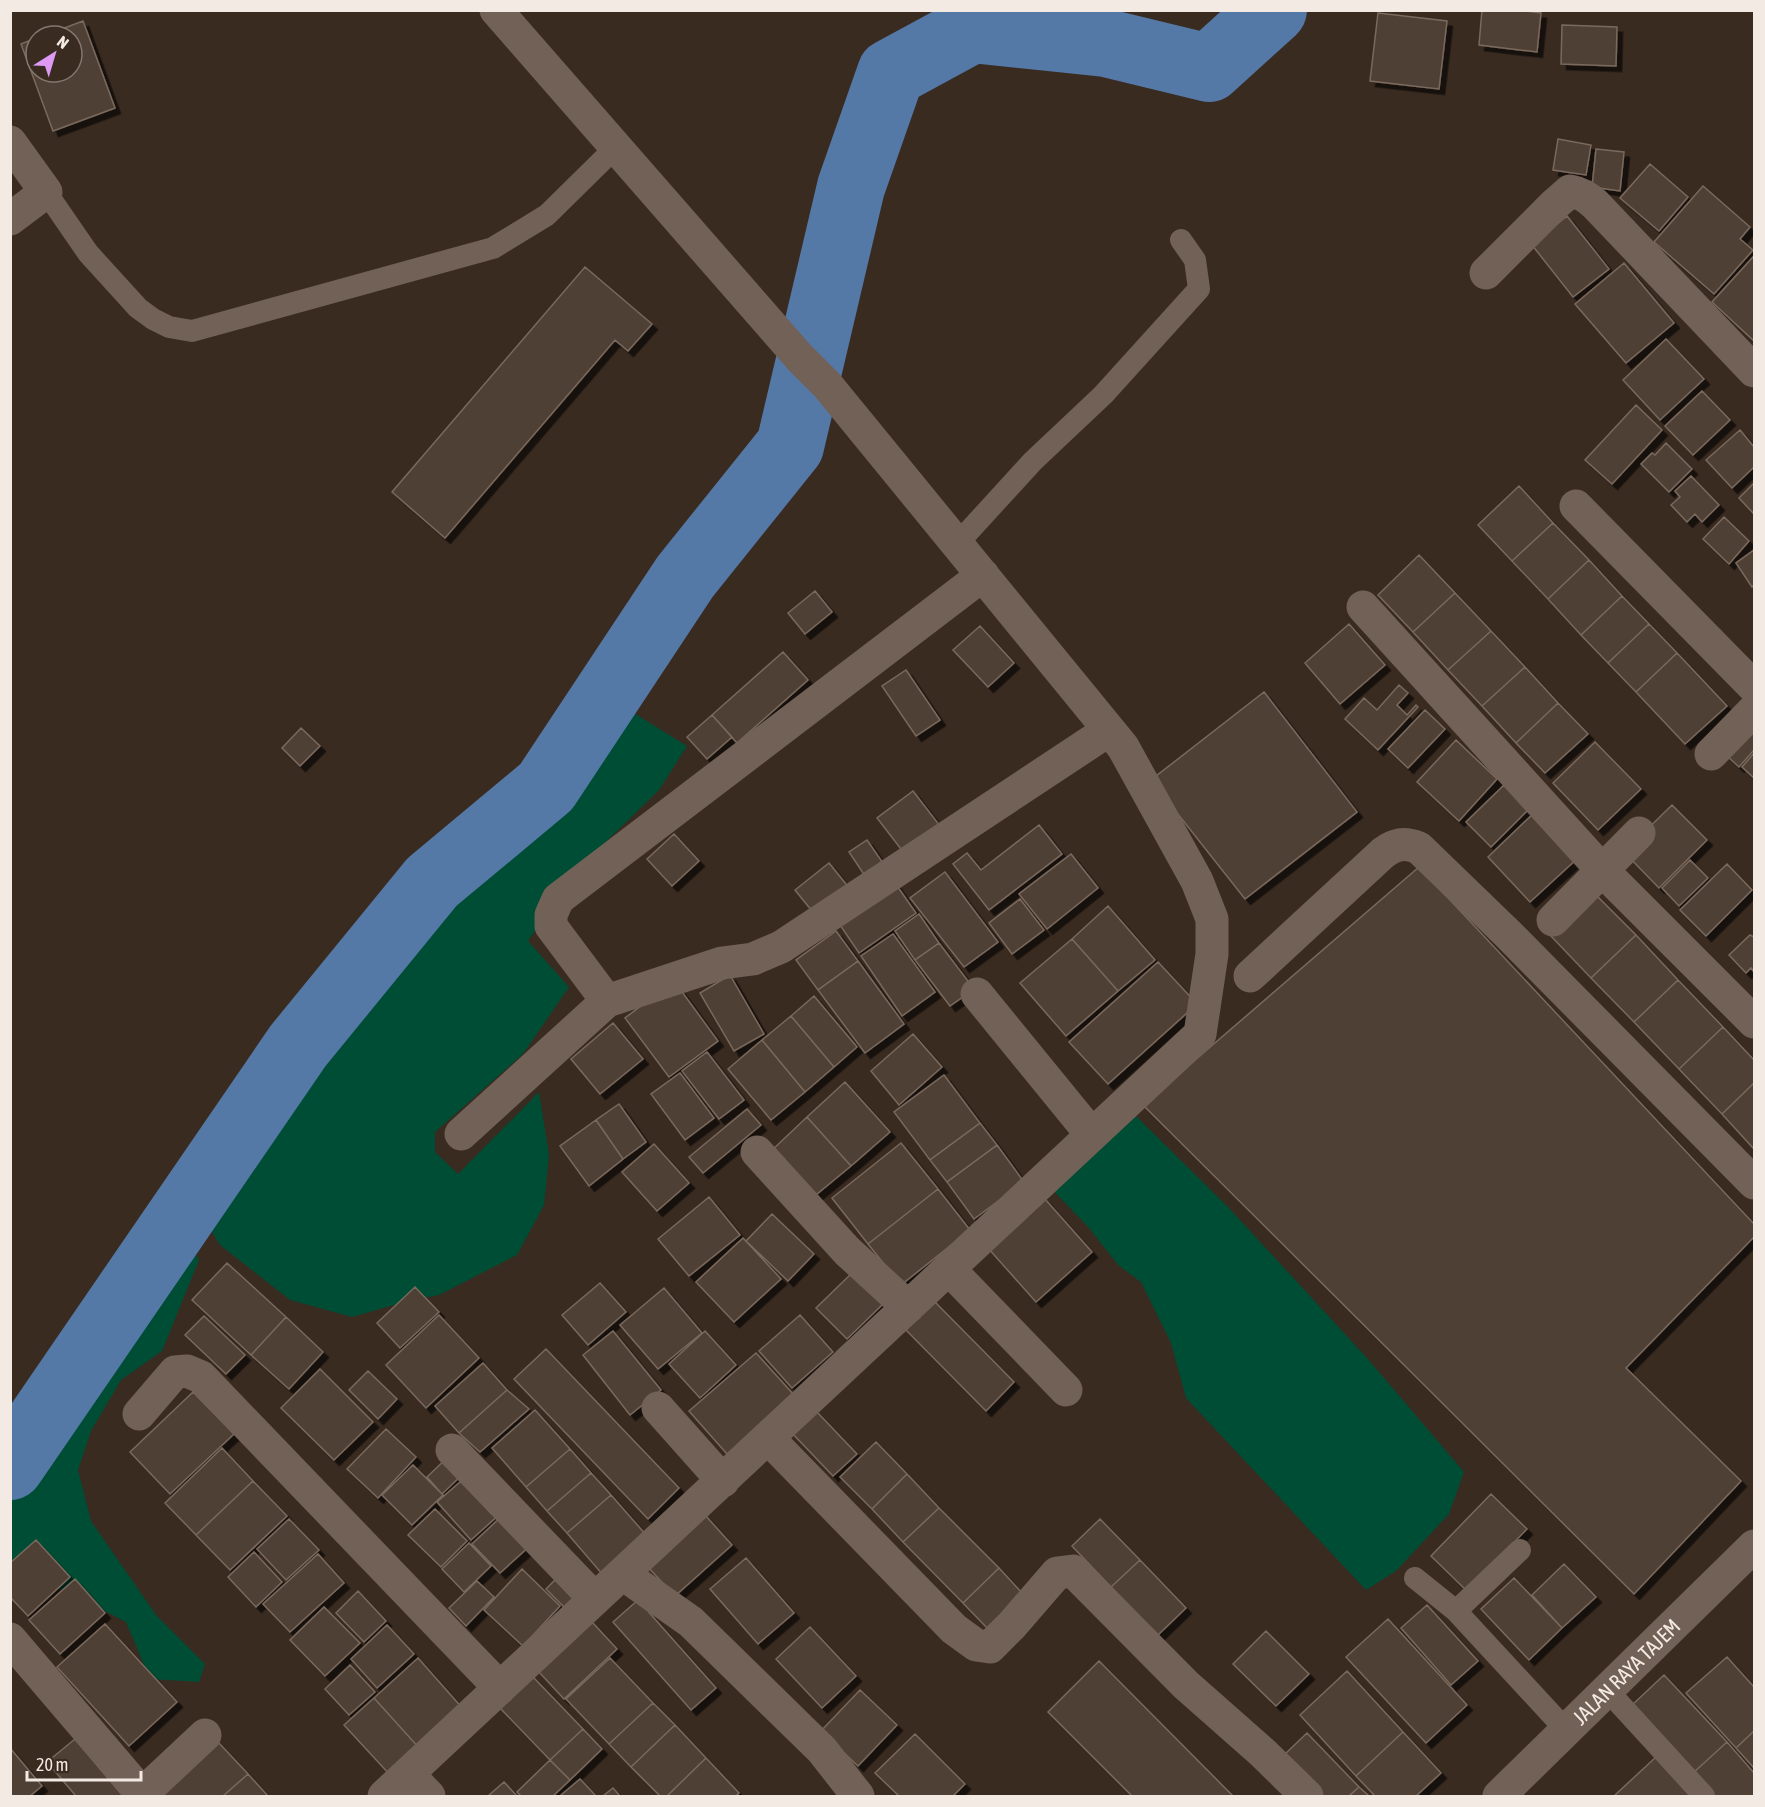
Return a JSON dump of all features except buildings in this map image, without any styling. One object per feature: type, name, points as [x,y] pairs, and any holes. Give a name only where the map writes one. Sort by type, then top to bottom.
[{"type":"street","points":[[384,1797],[419,1785],[500,1688],[1200,1034],[1212,954],[1212,919],[1197,881],[1123,747],[827,385],[800,358],[496,10]]},
{"type":"street","points":[[10,141],[46,192],[10,219]]},
{"type":"street","points":[[1486,273],[1570,191],[1577,192],[1595,204],[1755,371]]},
{"type":"street","points":[[1576,506],[1755,687]]},
{"type":"street","points":[[607,1001],[551,926],[551,915],[558,899],[983,575]]},
{"type":"street","points":[[1363,607],[1602,870],[1755,1022]]},
{"type":"street","points":[[1711,754],[1755,710]]},
{"type":"street","points":[[461,1134],[607,1001],[722,963],[753,959],[781,947],[1109,730]]},
{"type":"street","points":[[1553,920],[1639,833]]},
{"type":"street","points":[[1250,976],[1390,847],[1409,844],[1419,848],[1509,935],[1755,1183]]},
{"type":"street","points":[[976,994],[1092,1135]]},
{"type":"street","points":[[758,1152],[847,1251],[908,1307]]},
{"type":"street","points":[[949,1269],[1066,1390]]},
{"type":"street","points":[[139,1414],[175,1372],[187,1371],[201,1377],[500,1688]]},
{"type":"street","points":[[658,1408],[723,1480]]},
{"type":"street","points":[[768,1438],[954,1629],[975,1645],[990,1647],[1057,1573],[1073,1571],[1186,1684],[1263,1753],[1307,1797]]},
{"type":"street","points":[[452,1450],[595,1599]]},
{"type":"street","name":"JALAN RAYA TAJEM","points":[[1498,1797],[1755,1546]]},
{"type":"street","points":[[623,1574],[692,1622],[822,1750],[858,1797]]},
{"type":"street","points":[[10,1639],[143,1795],[205,1735]]},
{"type":"lane","points":[[46,192],[88,253],[138,308],[169,327],[192,331],[493,248],[547,215],[616,147]]},
{"type":"lane","points":[[958,543],[1032,461],[1103,395],[1199,289],[1195,260],[1181,240]]},
{"type":"lane","points":[[1456,1611],[1520,1550]]},
{"type":"lane","points":[[1415,1578],[1456,1611],[1566,1730]]},
{"type":"lane","points":[[1607,1690],[1704,1797]]},
{"type":"green space","points":[[616,702],[687,746],[659,790],[576,871],[528,941],[569,987],[523,1054],[435,1132],[435,1152],[458,1174],[539,1092],[549,1155],[544,1205],[517,1255],[439,1295],[352,1317],[290,1300],[220,1245],[205,1221],[234,1166],[368,981],[432,903],[547,815],[585,768]]},
{"type":"green space","points":[[1134,1114],[1229,1208],[1367,1358],[1464,1472],[1449,1514],[1396,1571],[1366,1590],[1186,1398],[1171,1343],[1141,1282],[1118,1265],[1089,1228],[1047,1184]]},
{"type":"green space","points":[[187,1239],[199,1260],[162,1351],[121,1380],[91,1431],[78,1470],[91,1521],[156,1615],[205,1664],[199,1682],[150,1679],[126,1622],[67,1592],[17,1571],[11,1578],[11,1495]]},
{"type":"waterway","points":[[10,1466],[298,1046],[432,882],[546,787],[685,577],[790,446],[851,187],[891,73],[972,29],[1106,43],[1209,68],[1273,10]]}]
